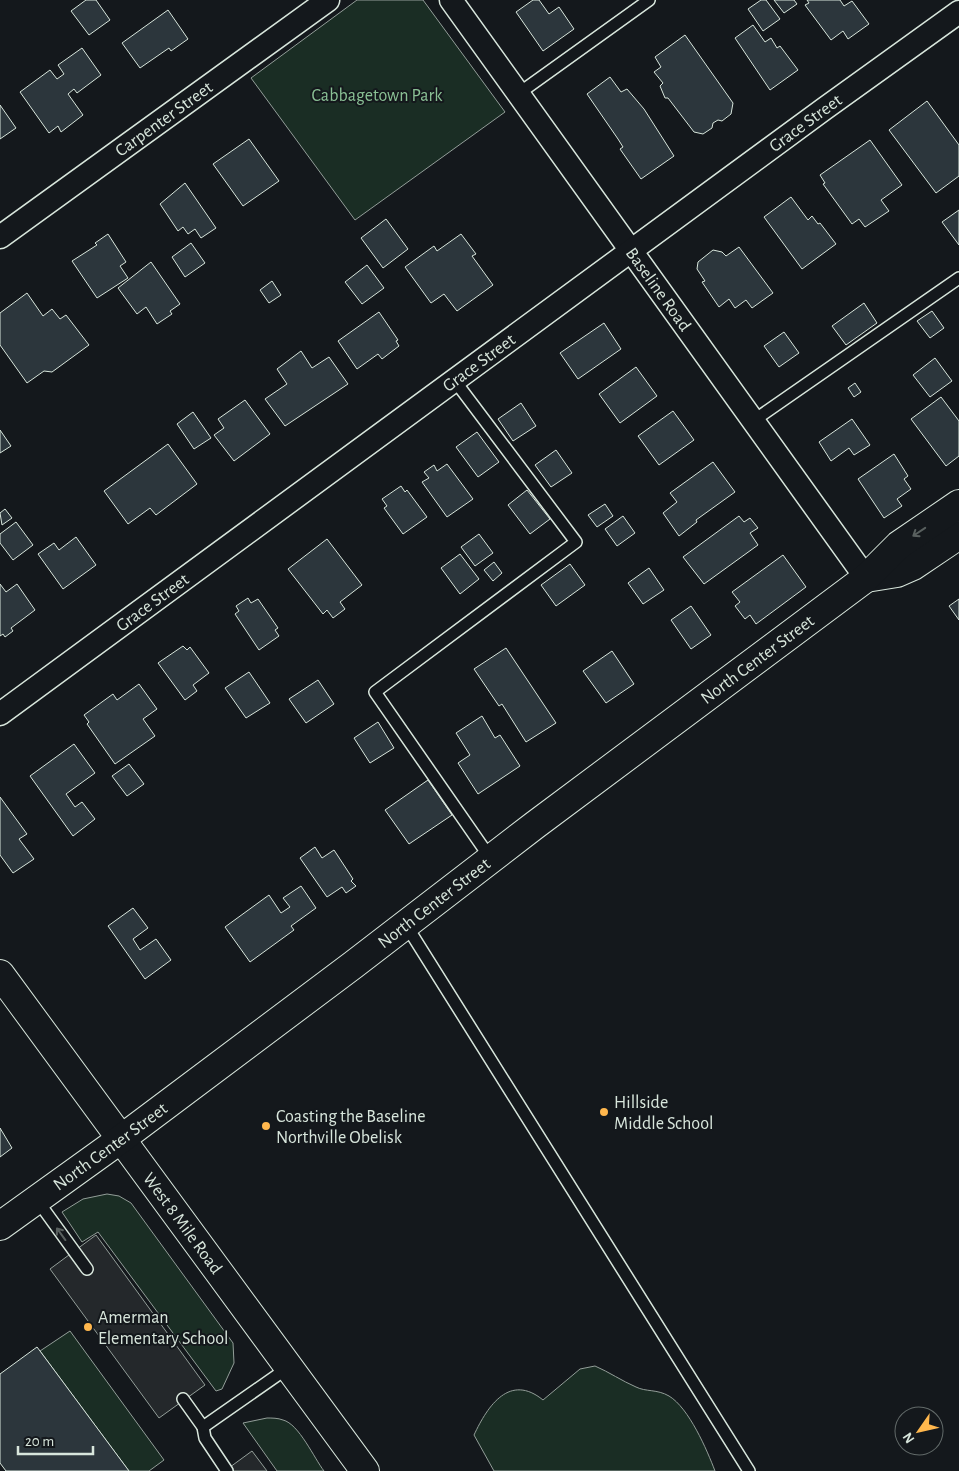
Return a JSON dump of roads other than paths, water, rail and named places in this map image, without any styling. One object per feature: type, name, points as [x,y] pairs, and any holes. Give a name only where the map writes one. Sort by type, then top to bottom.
[{"type":"main road","name":"North Center Street","points":[[0,1226],[121,1139],[866,578],[899,545],[959,504]]},
{"type":"main road","name":"North Center Street","points":[[866,578],[897,573],[913,566],[959,535]]},
{"type":"main road","name":"West 8 Mile Road","points":[[0,974],[365,1471]]},
{"type":"street","name":"Carpenter Street","points":[[0,236],[328,0]]},
{"type":"street","name":"Baseline Road","points":[[451,0],[866,578]]},
{"type":"street","name":"Grace Street","points":[[0,714],[959,12]]},
{"type":"lane","points":[[518,94],[649,0]]},
{"type":"lane","points":[[754,421],[959,278]]},
{"type":"lane","points":[[454,381],[576,542],[375,692],[491,859]]},
{"type":"lane","points":[[406,924],[749,1471]]},
{"type":"lane","points":[[36,1199],[87,1269]]},
{"type":"lane","points":[[203,1427],[289,1367]]},
{"type":"lane","points":[[183,1399],[203,1427],[205,1438],[227,1471]]},
{"type":"place","name":"Hillside Middle School","points":[[604,1112]]},
{"type":"place","name":"Coasting the Baseline Northville Obelisk","points":[[266,1126]]},
{"type":"place","name":"Amerman Elementary School","points":[[88,1327]]},
{"type":"park label","name":"Cabbagetown Park","points":[[377,95]]}]
